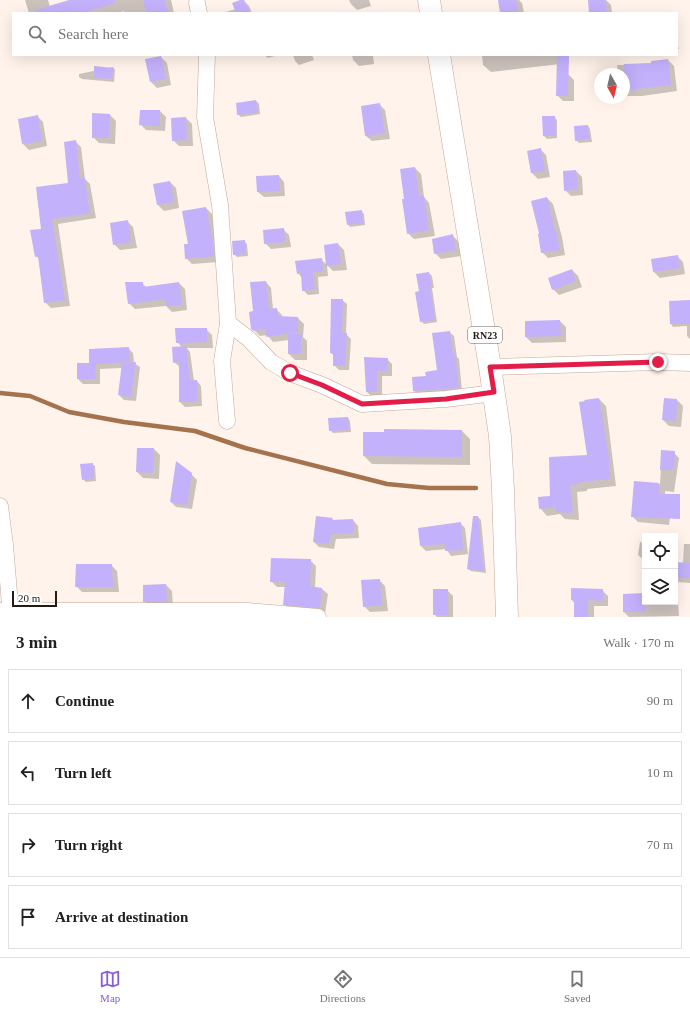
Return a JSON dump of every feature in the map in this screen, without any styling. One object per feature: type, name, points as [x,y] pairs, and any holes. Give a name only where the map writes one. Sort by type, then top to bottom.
[{"type":"main road","points":[[429,0],[431,12]]},
{"type":"main road","name":"RN23","points":[[439,56],[500,436],[507,617]]},
{"type":"street","points":[[207,56],[205,117],[220,205],[228,323],[222,361],[227,421]]},
{"type":"street","points":[[228,323],[249,339],[271,362],[290,373],[322,385],[362,404],[446,399],[494,392]]},
{"type":"street","points":[[490,367],[658,362],[690,363]]},
{"type":"street","points":[[0,506],[8,613],[248,611],[318,617]]},
{"type":"building","points":[[69,0],[115,0],[115,3],[86,12],[37,12],[36,10]]},
{"type":"building","points":[[143,0],[165,0],[168,12],[146,12]]},
{"type":"building","points":[[244,0],[250,12],[236,12],[232,3]]},
{"type":"building","points":[[498,0],[516,0],[518,12],[500,12]]},
{"type":"building","points":[[588,0],[606,0],[607,12],[589,12]]},
{"type":"building","points":[[161,56],[166,79],[150,82],[145,59]]},
{"type":"building","points":[[557,56],[569,56],[568,96],[556,96]]},
{"type":"building","points":[[668,59],[671,85],[630,91],[630,68],[624,68],[624,64],[651,63],[651,61]]},
{"type":"building","points":[[94,66],[113,68],[112,79],[94,78]]},
{"type":"building","points":[[256,100],[258,112],[237,115],[236,103]]},
{"type":"building","points":[[380,103],[385,133],[365,136],[361,106]]},
{"type":"building","points":[[140,110],[160,110],[160,126],[139,125]]},
{"type":"building","points":[[92,113],[110,114],[109,138],[92,138]]},
{"type":"building","points":[[38,115],[42,141],[22,144],[18,119]]},
{"type":"building","points":[[542,116],[555,116],[555,136],[543,136]]},
{"type":"building","points":[[186,117],[187,140],[172,141],[171,118]]},
{"type":"building","points":[[588,125],[589,139],[575,141],[574,126]]},
{"type":"building","points":[[76,140],[80,178],[85,178],[90,213],[52,219],[65,300],[44,303],[38,256],[35,257],[30,230],[41,229],[36,187],[68,183],[64,142]]},
{"type":"building","points":[[541,148],[545,171],[531,173],[527,151]]},
{"type":"building","points":[[415,167],[419,196],[424,196],[429,230],[407,234],[402,199],[404,199],[400,169]]},
{"type":"building","points":[[576,170],[578,189],[564,191],[563,171]]},
{"type":"building","points":[[279,175],[280,191],[257,192],[256,176]]},
{"type":"building","points":[[170,181],[174,202],[157,205],[153,184]]},
{"type":"building","points":[[547,197],[560,250],[541,253],[539,233],[531,201]]},
{"type":"building","points":[[206,207],[213,242],[214,256],[185,259],[184,244],[188,244],[182,211]]},
{"type":"building","points":[[362,210],[363,223],[347,225],[345,212]]},
{"type":"building","points":[[128,220],[131,242],[113,245],[110,223]]},
{"type":"building","points":[[284,228],[285,242],[264,244],[263,230]]},
{"type":"building","points":[[453,234],[456,250],[434,254],[432,239]]},
{"type":"building","points":[[245,240],[246,254],[233,255],[232,241]]},
{"type":"building","points":[[338,243],[341,264],[326,266],[324,245]]},
{"type":"building","points":[[678,255],[680,268],[653,272],[651,259]]},
{"type":"building","points":[[322,258],[323,271],[313,272],[315,289],[302,291],[301,273],[297,274],[295,261]]},
{"type":"building","points":[[572,269],[576,281],[552,290],[548,278]]},
{"type":"building","points":[[429,272],[432,286],[430,286],[435,320],[420,322],[415,292],[419,291],[416,274]]},
{"type":"building","points":[[266,281],[269,309],[277,308],[278,316],[298,317],[298,332],[266,337],[265,329],[254,331],[251,329],[249,312],[253,311],[250,282]]},
{"type":"building","points":[[125,282],[143,282],[143,287],[179,282],[182,305],[166,306],[165,299],[128,304]]},
{"type":"building","points":[[331,299],[343,299],[342,333],[347,333],[345,366],[333,366],[333,353],[330,353]]},
{"type":"building","points":[[690,300],[690,324],[670,324],[669,301]]},
{"type":"building","points":[[560,320],[561,336],[525,337],[525,321]]},
{"type":"building","points":[[175,328],[207,328],[207,342],[176,343]]},
{"type":"building","points":[[450,331],[453,354],[455,353],[459,388],[413,391],[412,377],[426,376],[425,372],[437,370],[432,333]]},
{"type":"building","points":[[288,334],[301,334],[301,354],[288,354]]},
{"type":"building","points":[[186,346],[190,380],[197,380],[197,402],[179,402],[179,362],[173,363],[172,347]]},
{"type":"building","points":[[129,347],[130,362],[96,364],[95,379],[77,379],[77,363],[89,363],[89,349]]},
{"type":"building","points":[[364,357],[388,358],[387,371],[377,371],[377,392],[366,392]]},
{"type":"building","points":[[136,362],[131,397],[118,395],[122,363]]},
{"type":"building","points":[[599,398],[609,458],[610,479],[580,482],[580,484],[570,485],[573,513],[556,512],[556,507],[539,509],[538,497],[550,496],[549,457],[587,455],[579,402]]},
{"type":"building","points":[[664,398],[677,399],[676,421],[662,420]]},
{"type":"building","points":[[348,417],[349,430],[329,431],[328,418]]},
{"type":"building","points":[[384,429],[462,430],[462,457],[363,456],[363,432],[384,432]]},
{"type":"building","points":[[137,448],[154,448],[153,473],[136,472]]},
{"type":"building","points":[[661,450],[675,451],[674,470],[660,470]]},
{"type":"building","points":[[176,461],[192,473],[187,505],[170,502]]},
{"type":"building","points":[[93,463],[94,478],[82,480],[80,464]]},
{"type":"building","points":[[634,481],[659,483],[659,494],[680,494],[680,519],[631,517]]},
{"type":"building","points":[[316,516],[333,518],[332,520],[353,519],[354,533],[331,534],[329,544],[313,542]]},
{"type":"building","points":[[473,516],[478,516],[484,571],[467,569]]},
{"type":"building","points":[[461,522],[463,550],[445,551],[445,544],[420,546],[418,528]]},
{"type":"building","points":[[271,558],[311,559],[310,586],[322,588],[320,608],[283,605],[285,582],[270,582]]},
{"type":"building","points":[[678,562],[690,563],[690,578],[678,578]]},
{"type":"building","points":[[76,564],[112,564],[113,587],[75,587]]},
{"type":"building","points":[[380,579],[382,605],[363,607],[361,580]]},
{"type":"building","points":[[166,584],[167,602],[143,602],[143,585]]},
{"type":"building","points":[[571,588],[603,589],[603,601],[588,600],[588,617],[574,617],[574,600],[571,600]]},
{"type":"building","points":[[433,589],[448,589],[448,615],[433,615]]},
{"type":"building","points":[[642,593],[642,605],[645,605],[645,612],[623,612],[623,594]]},
{"type":"waterway","points":[[0,393],[30,396],[69,412],[124,422],[195,431],[245,448],[387,484],[429,488],[476,488]]},
{"type":"route","points":[[290,373],[322,385],[362,404],[446,399],[494,392],[490,367],[658,362]]}]
